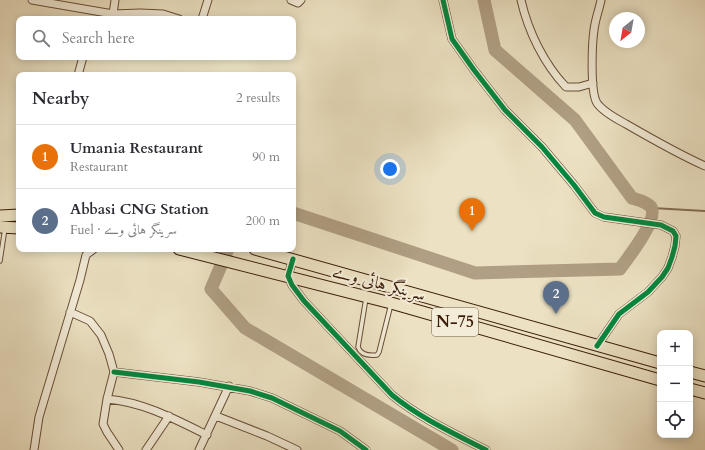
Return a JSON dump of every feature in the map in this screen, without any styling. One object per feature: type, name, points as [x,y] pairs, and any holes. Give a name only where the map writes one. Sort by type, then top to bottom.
[{"type":"highway","points":[[0,216],[16,215]]},
{"type":"highway","points":[[2,227],[16,228]]},
{"type":"highway","name":"سرینگر ہائی وے","points":[[192,252],[366,296],[657,379]]},
{"type":"highway","name":"سرینگر ہائی وے","points":[[267,252],[657,363]]},
{"type":"highway","points":[[693,373],[705,376]]},
{"type":"highway","points":[[693,390],[705,393]]},
{"type":"street","points":[[32,0],[107,16]]},
{"type":"street","points":[[112,16],[115,0]]},
{"type":"street","points":[[203,16],[208,0]]},
{"type":"street","points":[[291,0],[298,3],[301,0]]},
{"type":"street","points":[[443,0],[452,39],[474,70],[505,110],[542,147],[595,213],[604,218],[661,225],[673,231],[676,236],[675,246],[668,268],[662,277],[648,292],[619,314],[597,346]]},
{"type":"street","points":[[521,0],[537,46],[554,75],[566,87],[578,87],[593,83]]},
{"type":"street","points":[[601,0],[594,30],[592,73],[594,95],[597,103],[610,115],[705,166]]},
{"type":"street","points":[[119,16],[140,13],[163,14],[169,16]]},
{"type":"street","points":[[79,72],[82,60]]},
{"type":"street","points":[[34,450],[39,417],[86,255],[90,252]]},
{"type":"street","points":[[292,259],[288,276],[292,285],[304,301],[392,395],[422,417],[486,450]]},
{"type":"street","points":[[70,312],[90,320],[101,335],[109,354],[114,372],[107,398],[103,424],[118,450]]},
{"type":"street","points":[[114,372],[229,386],[272,398],[340,431],[366,450]]},
{"type":"street","points":[[199,450],[207,436],[229,386]]},
{"type":"street","points":[[107,398],[123,400],[149,408],[207,436]]},
{"type":"street","points":[[146,450],[168,416]]},
{"type":"street","points":[[216,416],[267,436],[297,450]]},
{"type":"lane","points":[[0,261],[2,227]]},
{"type":"lane","points":[[366,296],[358,347],[360,352],[363,354],[372,356],[377,355],[379,352],[391,303]]},
{"type":"waterway","points":[[296,214],[475,273],[620,269],[647,229],[651,220],[651,207],[644,202],[632,198],[575,120],[495,50],[484,0]]},
{"type":"waterway","points":[[652,208],[705,211]]},
{"type":"waterway","points":[[227,252],[211,289],[245,328],[452,450]]},
{"type":"cycle path","points":[[443,0],[452,39],[474,70],[505,110],[542,147],[595,213],[604,217],[661,225],[673,231],[676,236],[672,257],[668,268],[662,277],[648,292],[619,314],[597,346]]},
{"type":"cycle path","points":[[293,259],[288,276],[292,285],[304,301],[392,395],[425,418],[486,450]]},
{"type":"cycle path","points":[[114,372],[199,382],[250,391],[272,398],[340,431],[366,450]]},
{"type":"place","name":"Umania Restaurant","points":[[472,231]]},
{"type":"place","name":"Abbasi CNG Station","points":[[556,314]]}]
